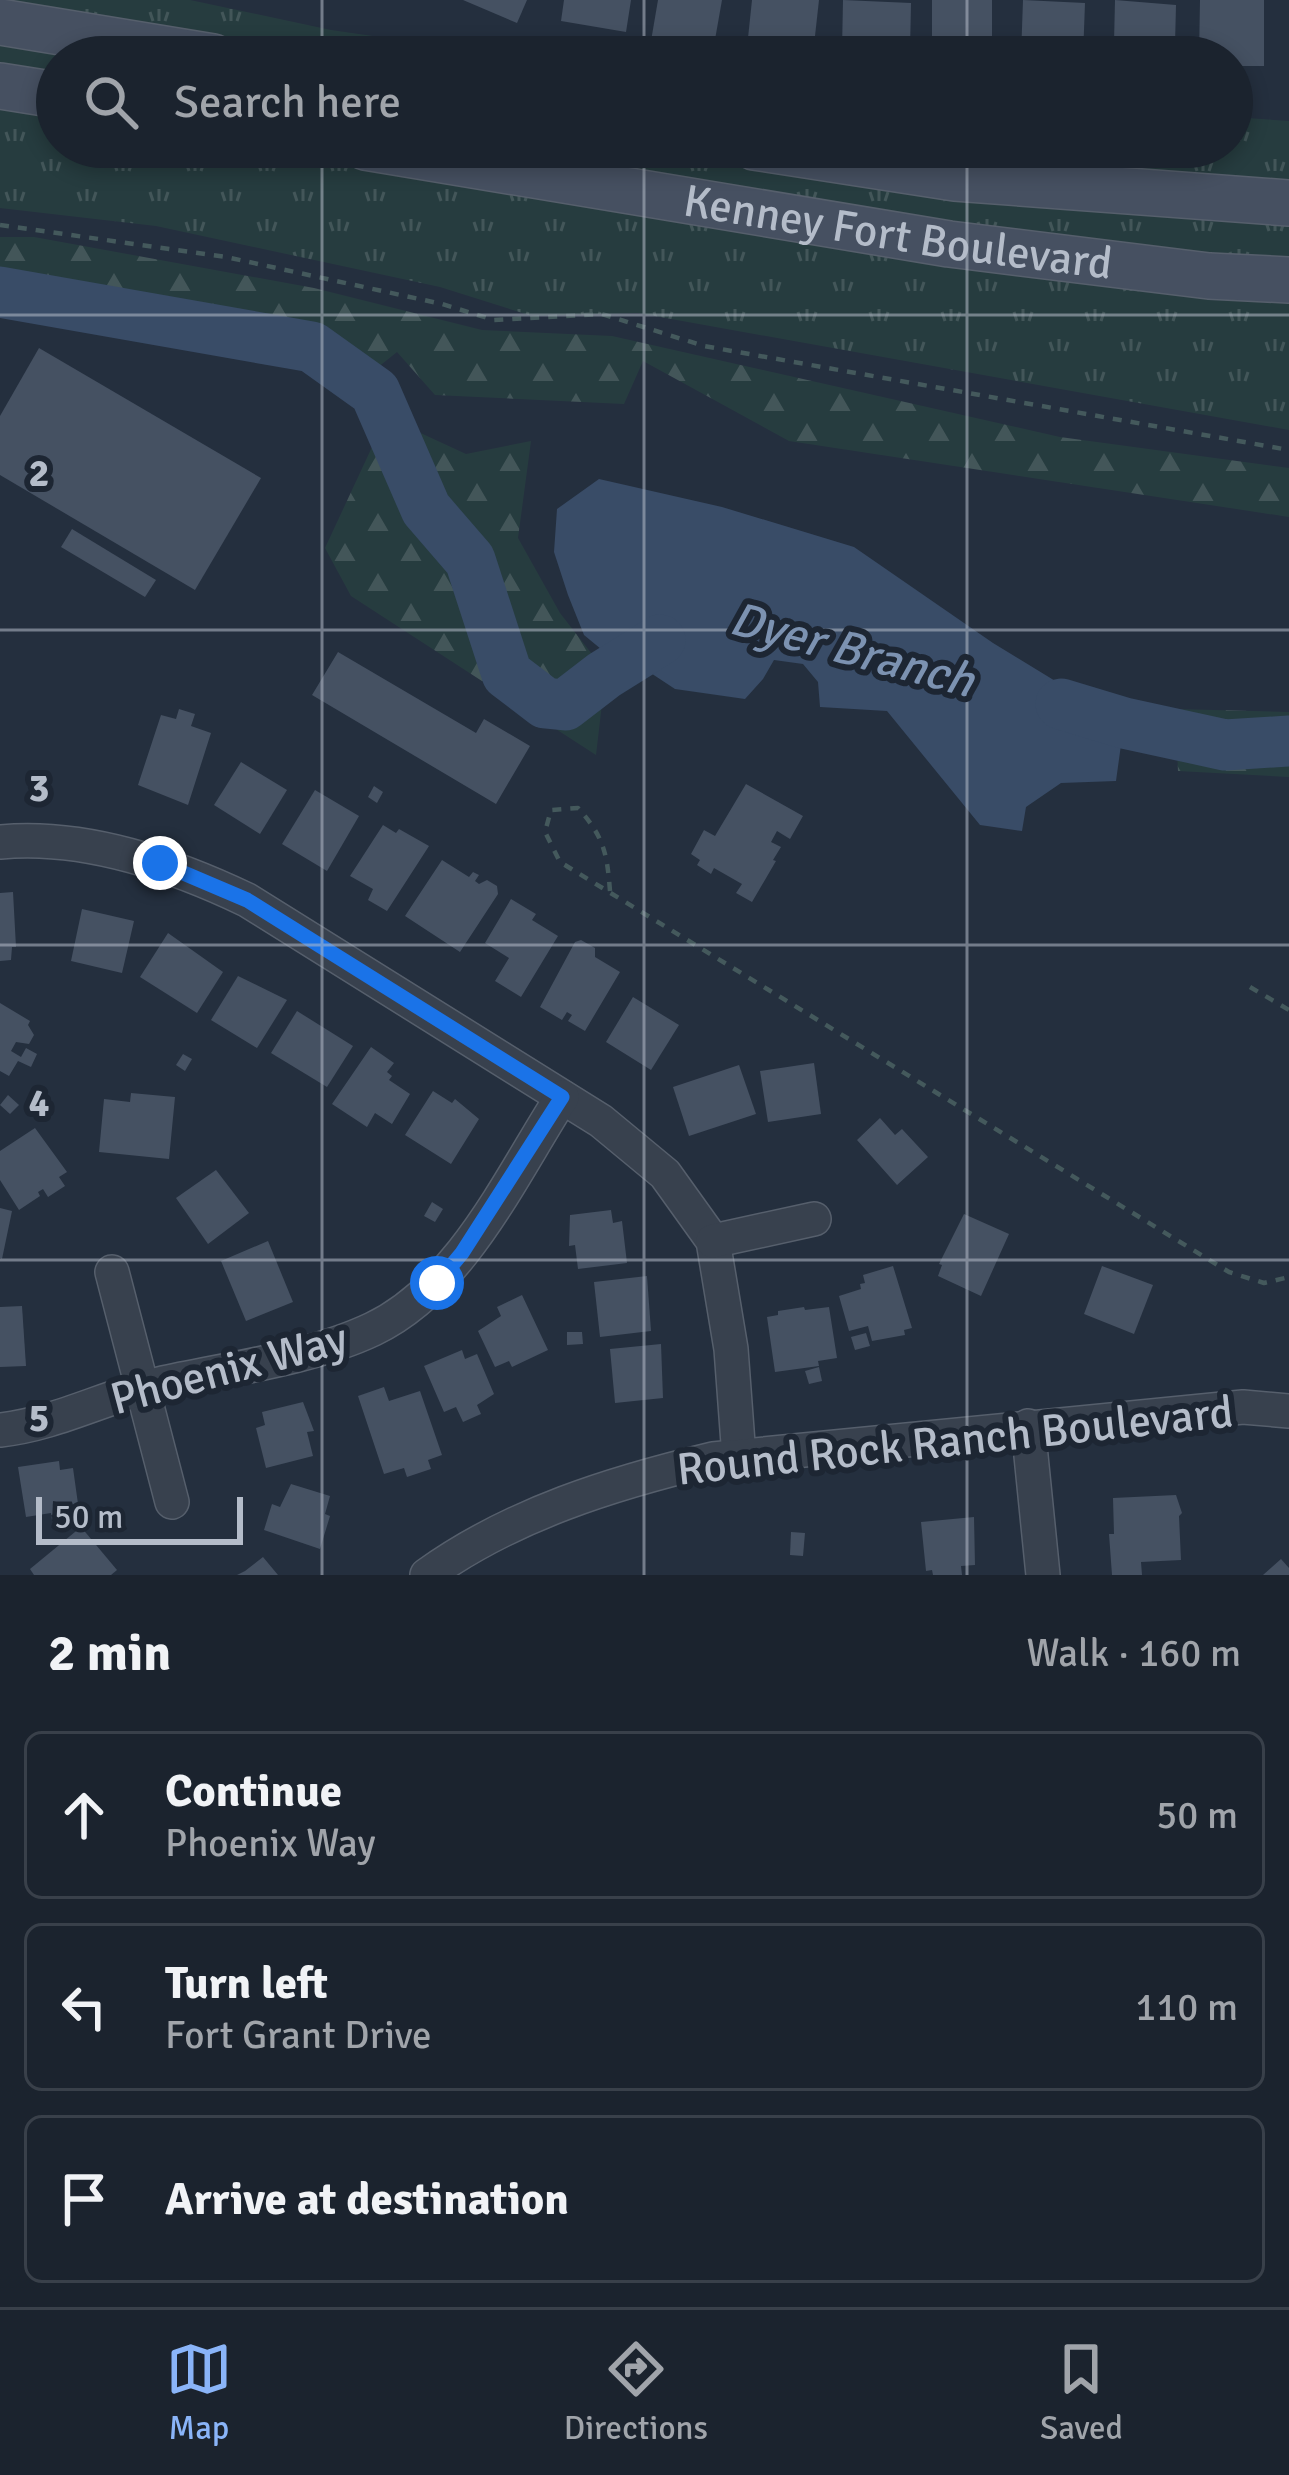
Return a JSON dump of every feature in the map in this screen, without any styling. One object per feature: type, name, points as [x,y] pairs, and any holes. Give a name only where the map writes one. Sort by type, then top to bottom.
[{"type":"main road","points":[[0,22],[85,36]]},
{"type":"main road","points":[[0,86],[36,92]]},
{"type":"main road","name":"Kenney Fort Boulevard","points":[[491,168],[949,244],[1209,276],[1289,280]]},
{"type":"main road","name":"Kenney Fort Boulevard","points":[[891,168],[956,178],[1289,203]]},
{"type":"street","points":[[0,842],[113,851],[216,885],[617,1133],[664,1174],[712,1241],[731,1349],[739,1457]]},
{"type":"street","name":"Phoenix Way","points":[[0,1430],[45,1424],[139,1389],[338,1343],[374,1329],[407,1309],[462,1253],[562,1097]]},
{"type":"street","points":[[712,1241],[814,1219]]},
{"type":"street","points":[[112,1272],[172,1502]]},
{"type":"street","name":"Round Rock Ranch Boulevard","points":[[428,1575],[500,1532],[568,1501],[640,1477],[739,1457],[1243,1407],[1289,1411]]},
{"type":"street","points":[[1028,1426],[1043,1575]]},
{"type":"path","points":[[0,225],[226,257],[442,304],[494,320],[602,314],[704,346],[1289,450]]},
{"type":"path","points":[[610,891],[607,857],[598,831],[578,808],[550,810],[545,832],[560,862],[1228,1272],[1264,1282],[1289,1277]]},
{"type":"path","points":[[1250,987],[1289,1010]]},
{"type":"green space","points":[[0,0],[190,0],[373,36],[36,36],[36,168],[1253,168],[1253,118],[1289,121],[1289,430],[638,313],[532,316],[440,287],[156,226],[0,208]]},
{"type":"green space","points":[[0,237],[34,237],[314,288],[482,330],[612,336],[1060,437],[1289,468],[1289,517],[789,441],[643,361],[624,404],[435,395],[397,352],[362,380],[96,312],[0,298]]},
{"type":"green space","points":[[386,417],[466,454],[531,441],[518,538],[560,613],[595,658],[603,695],[596,755],[351,596],[325,548]]},
{"type":"green space","points":[[1175,709],[1289,712],[1289,777],[1178,771]]},
{"type":"water","points":[[599,479],[722,507],[854,547],[993,643],[1124,723],[1116,781],[1061,783],[1026,807],[1022,831],[980,825],[887,711],[820,707],[818,682],[803,664],[774,660],[745,699],[675,689],[631,660],[615,680],[604,675],[607,654],[584,635],[554,552],[557,509]]},
{"type":"building","points":[[463,0],[527,0],[517,23]]},
{"type":"building","points":[[564,0],[631,0],[626,32],[561,21]]},
{"type":"building","points":[[658,0],[722,0],[716,36],[652,36]]},
{"type":"building","points":[[752,0],[819,0],[815,36],[748,36]]},
{"type":"building","points":[[843,0],[911,3],[910,36],[842,36]]},
{"type":"building","points":[[932,0],[992,0],[992,36],[932,36]]},
{"type":"building","points":[[1023,0],[1085,3],[1084,36],[1022,36]]},
{"type":"building","points":[[1115,0],[1176,5],[1175,36],[1114,36]]},
{"type":"building","points":[[1200,0],[1264,0],[1264,66],[1253,66],[1253,36],[1199,36]]},
{"type":"building","points":[[39,348],[261,478],[195,590],[0,475],[0,416]]},
{"type":"building","points":[[72,529],[156,580],[145,597],[61,547]]},
{"type":"building","points":[[338,652],[476,733],[484,719],[530,746],[496,804],[312,695]]},
{"type":"building","points":[[179,709],[195,714],[191,726],[211,733],[188,805],[138,785],[161,715],[176,719]]},
{"type":"building","points":[[241,762],[287,790],[260,834],[214,805]]},
{"type":"building","points":[[746,784],[803,816],[790,839],[777,831],[771,842],[781,847],[752,902],[736,893],[742,884],[714,868],[711,874],[691,854],[704,830],[715,836]]},
{"type":"building","points":[[374,786],[383,792],[377,803],[368,797]]},
{"type":"building","points":[[315,790],[359,816],[327,871],[282,844]]},
{"type":"building","points":[[383,825],[429,846],[387,911],[368,900],[373,889],[350,876]]},
{"type":"building","points":[[442,860],[469,877],[473,872],[479,875],[475,881],[479,884],[487,880],[497,886],[498,894],[460,952],[405,916]]},
{"type":"building","points":[[13,892],[16,947],[12,947],[11,960],[0,961],[0,893]]},
{"type":"building","points":[[511,899],[536,914],[532,920],[558,936],[521,997],[495,981],[509,958],[485,943]]},
{"type":"building","points":[[82,909],[134,921],[122,973],[71,961]]},
{"type":"building","points":[[168,933],[223,972],[197,1013],[140,977]]},
{"type":"building","points":[[581,940],[595,948],[595,957],[620,972],[585,1031],[568,1021],[572,1015],[567,1012],[562,1020],[540,1007],[575,942]]},
{"type":"building","points":[[238,976],[287,1000],[257,1048],[211,1020]]},
{"type":"building","points":[[633,997],[679,1025],[651,1070],[606,1042]]},
{"type":"building","points":[[0,1003],[30,1021],[34,1035],[29,1044],[16,1042],[11,1051],[21,1057],[26,1048],[37,1054],[31,1067],[18,1061],[9,1076],[0,1071]]},
{"type":"building","points":[[297,1011],[353,1046],[327,1087],[271,1053]]},
{"type":"building","points":[[371,1047],[394,1063],[387,1072],[392,1076],[389,1080],[410,1094],[392,1124],[375,1113],[367,1127],[332,1104]]},
{"type":"building","points":[[183,1054],[192,1059],[185,1071],[176,1065]]},
{"type":"building","points":[[814,1063],[821,1114],[768,1122],[760,1071]]},
{"type":"building","points":[[739,1065],[756,1114],[689,1136],[673,1087]]},
{"type":"building","points":[[433,1091],[452,1103],[455,1099],[479,1119],[451,1164],[405,1135]]},
{"type":"building","points":[[131,1093],[175,1097],[169,1159],[99,1152],[104,1099],[130,1102]]},
{"type":"building","points":[[8,1095],[19,1105],[10,1114],[0,1105]]},
{"type":"building","points":[[880,1118],[895,1135],[902,1129],[928,1157],[897,1185],[857,1140]]},
{"type":"building","points":[[35,1128],[67,1172],[59,1177],[65,1186],[48,1197],[43,1189],[19,1210],[0,1180],[0,1151]]},
{"type":"building","points":[[216,1170],[249,1213],[208,1244],[176,1198]]},
{"type":"building","points":[[432,1202],[443,1209],[435,1222],[424,1216]]},
{"type":"building","points":[[0,1208],[12,1211],[2,1259],[0,1258]]},
{"type":"building","points":[[611,1210],[613,1223],[622,1221],[627,1263],[578,1269],[575,1245],[569,1246],[570,1215]]},
{"type":"building","points":[[964,1214],[1009,1234],[981,1296],[938,1276],[939,1264]]},
{"type":"building","points":[[268,1241],[293,1302],[246,1321],[221,1261]]},
{"type":"building","points":[[893,1266],[912,1328],[904,1330],[905,1335],[872,1341],[868,1326],[849,1331],[839,1296],[861,1289],[863,1275]]},
{"type":"building","points":[[1102,1266],[1153,1285],[1134,1334],[1084,1314]]},
{"type":"building","points":[[647,1276],[651,1331],[600,1337],[594,1282]]},
{"type":"building","points":[[522,1295],[548,1350],[512,1367],[509,1361],[495,1367],[478,1331],[501,1316],[497,1307]]},
{"type":"building","points":[[22,1306],[26,1366],[0,1367],[0,1307]]},
{"type":"building","points":[[804,1307],[829,1307],[837,1358],[818,1361],[819,1366],[775,1372],[767,1317]]},
{"type":"building","points":[[567,1332],[582,1332],[583,1344],[567,1345]]},
{"type":"building","points":[[866,1333],[870,1346],[855,1350],[851,1337]]},
{"type":"building","points":[[661,1344],[663,1398],[615,1403],[610,1349]]},
{"type":"building","points":[[462,1350],[465,1359],[477,1354],[494,1394],[477,1405],[481,1414],[463,1422],[456,1407],[444,1412],[424,1366]]},
{"type":"building","points":[[819,1367],[822,1381],[809,1384],[805,1371]]},
{"type":"building","points":[[384,1387],[389,1401],[420,1391],[442,1455],[428,1460],[431,1469],[407,1477],[404,1468],[384,1474],[358,1396]]},
{"type":"building","points":[[303,1402],[314,1431],[307,1432],[313,1456],[266,1468],[256,1428],[265,1425],[262,1412]]},
{"type":"building","points":[[59,1461],[60,1470],[73,1468],[79,1511],[52,1520],[51,1513],[26,1517],[18,1467]]},
{"type":"building","points":[[291,1484],[330,1496],[325,1514],[330,1516],[320,1549],[264,1530],[272,1504],[280,1507]]},
{"type":"building","points":[[1176,1495],[1182,1513],[1181,1560],[1141,1562],[1142,1575],[1112,1575],[1113,1498]]},
{"type":"building","points":[[974,1517],[975,1565],[961,1566],[962,1575],[926,1571],[921,1522]]},
{"type":"building","points":[[81,1527],[117,1570],[111,1575],[34,1575],[30,1569]]},
{"type":"building","points":[[791,1532],[805,1533],[803,1556],[790,1555]]},
{"type":"building","points":[[263,1557],[278,1575],[237,1575],[245,1571]]},
{"type":"building","points":[[1281,1559],[1289,1575],[1263,1575]]},
{"type":"waterway","name":"Dyer Branch","points":[[0,292],[312,347],[375,392],[426,509],[470,560],[507,674],[545,703],[565,705],[660,640]]},
{"type":"waterway","name":"Dyer Branch","points":[[1061,704],[1225,745],[1289,741]]},
{"type":"route","points":[[160,863],[247,900],[562,1097],[462,1253],[437,1283]]}]
